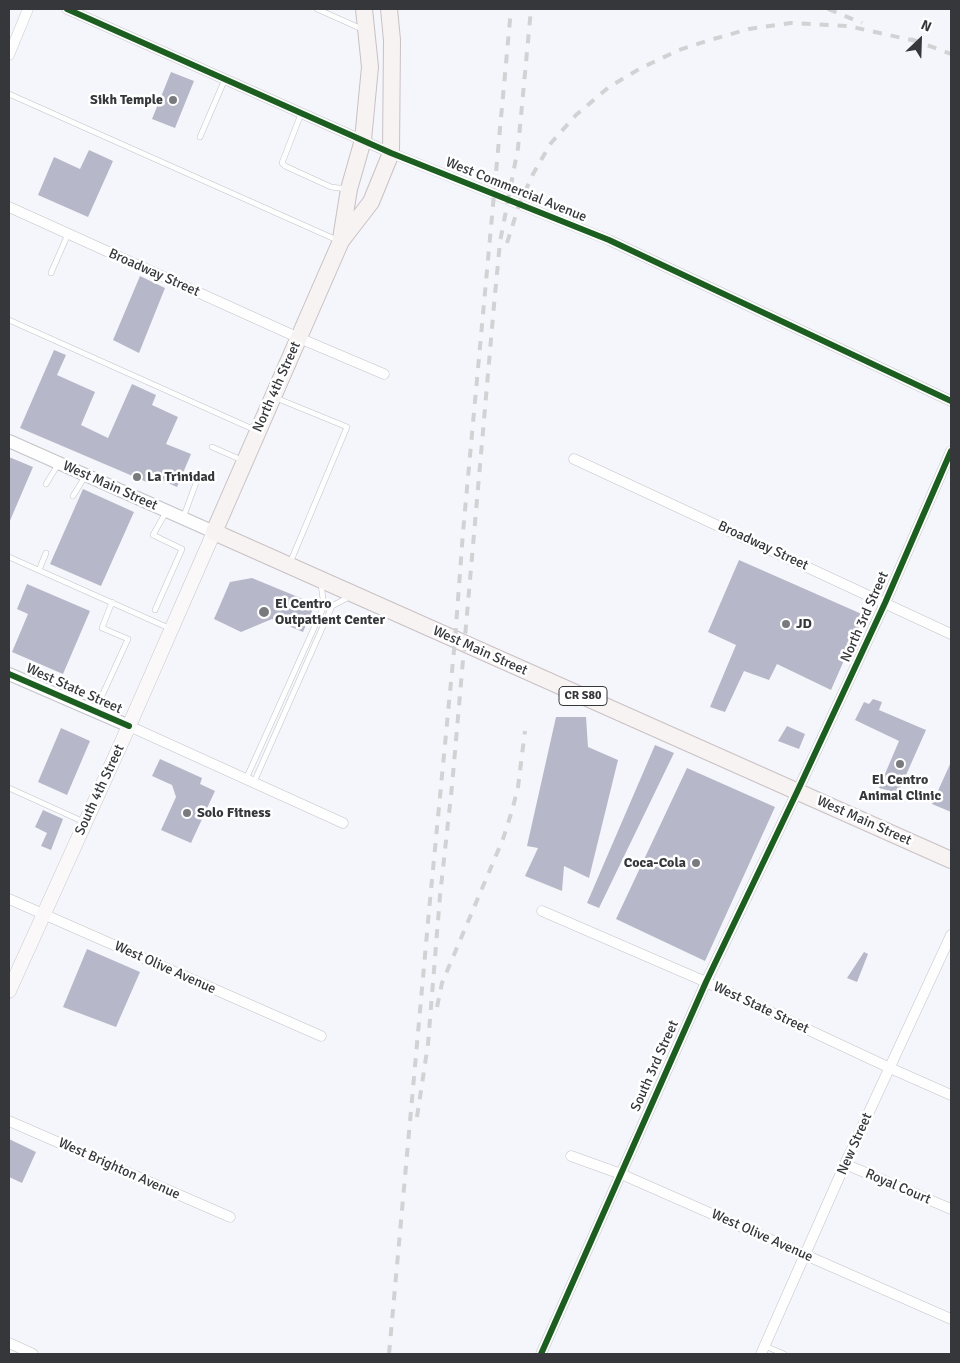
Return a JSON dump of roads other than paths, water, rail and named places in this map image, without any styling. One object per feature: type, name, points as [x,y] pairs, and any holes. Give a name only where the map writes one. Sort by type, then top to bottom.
[{"type":"main road","name":"North 4th Street","points":[[341,242],[349,189],[363,140],[370,67],[364,9]]},
{"type":"main road","name":"North 4th Street","points":[[214,532],[341,242],[370,202],[390,153],[392,40],[389,9]]},
{"type":"main road","name":"West Main Street","points":[[214,532],[951,860]]},
{"type":"main road","name":"South 4th Street","points":[[9,991],[129,726],[214,532]]},
{"type":"street","points":[[9,55],[28,9]]},
{"type":"street","name":"West Commercial Avenue","points":[[67,9],[390,153],[609,240],[951,401]]},
{"type":"street","name":"Broadway Street","points":[[9,207],[299,338],[384,374]]},
{"type":"street","name":"West Main Street","points":[[9,441],[214,532]]},
{"type":"street","name":"North 3rd Street","points":[[798,792],[885,603],[951,451]]},
{"type":"street","name":"Broadway Street","points":[[574,459],[951,634]]},
{"type":"street","name":"West State Street","points":[[9,674],[344,823]]},
{"type":"street","name":"South 3rd Street","points":[[541,1354],[706,982],[798,792]]},
{"type":"street","name":"West Olive Avenue","points":[[9,899],[321,1036]]},
{"type":"street","name":"West State Street","points":[[542,912],[706,982],[951,1095]]},
{"type":"street","name":"New Street","points":[[763,1350],[845,1164],[951,935]]},
{"type":"street","name":"West Brighton Avenue","points":[[9,1120],[230,1217]]},
{"type":"street","name":"West Olive Avenue","points":[[572,1156],[621,1174],[951,1319]]},
{"type":"street","name":"Royal Court","points":[[845,1164],[951,1209]]},
{"type":"street","points":[[9,1344],[33,1354]]},
{"type":"lane","points":[[317,9],[366,30]]},
{"type":"lane","points":[[200,137],[225,79]]},
{"type":"lane","points":[[9,94],[341,242]]},
{"type":"lane","points":[[302,113],[282,164],[331,187],[349,189]]},
{"type":"lane","points":[[51,273],[68,234]]},
{"type":"lane","points":[[9,320],[258,431]]},
{"type":"lane","points":[[273,396],[347,426],[289,566]]},
{"type":"lane","points":[[212,447],[245,462]]},
{"type":"lane","points":[[46,484],[59,463]]},
{"type":"lane","points":[[73,496],[86,475]]},
{"type":"lane","points":[[183,519],[196,483]]},
{"type":"lane","points":[[155,610],[182,549],[153,535],[167,511]]},
{"type":"lane","points":[[39,570],[46,553]]},
{"type":"lane","points":[[9,557],[172,629]]},
{"type":"lane","points":[[250,781],[324,606],[321,580]]},
{"type":"lane","points":[[250,781],[332,606],[353,594]]},
{"type":"lane","points":[[95,712],[128,639],[102,628],[112,602]]},
{"type":"lane","points":[[9,788],[85,822]]},
{"type":"lane","points":[[763,1350],[784,1354]]},
{"type":"railway","points":[[389,1354],[511,9]]},
{"type":"railway","points":[[417,1117],[428,1044],[500,242],[518,148],[531,9]]},
{"type":"railway","points":[[828,9],[862,23]]},
{"type":"railway","points":[[507,243],[519,205],[533,174],[551,143],[576,115],[609,87],[641,68],[679,50],[710,40],[749,29],[791,23],[848,26],[916,41]]},
{"type":"railway","points":[[911,39],[951,54]]},
{"type":"railway","points":[[437,1007],[442,983],[503,839],[512,811],[518,787],[525,731]]},
{"type":"place","name":"Sikh Temple","points":[[173,100]]},
{"type":"place","name":"La Trinidad","points":[[137,477]]},
{"type":"place","name":"El Centro Outpatient Center","points":[[264,612]]},
{"type":"place","name":"JD","points":[[786,624]]},
{"type":"place","name":"El Centro Animal Clinic","points":[[900,764]]},
{"type":"place","name":"Solo Fitness","points":[[187,813]]},
{"type":"place","name":"Coca-Cola","points":[[696,863]]}]
